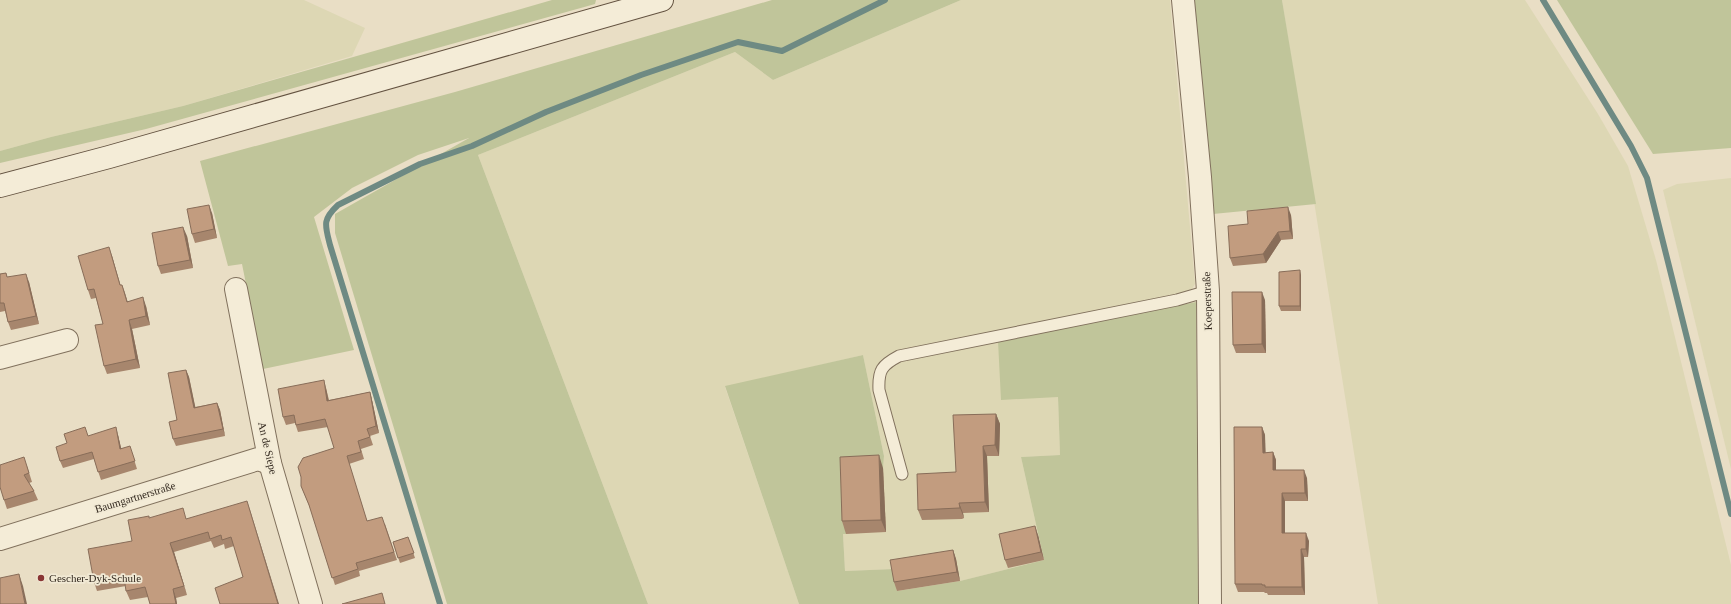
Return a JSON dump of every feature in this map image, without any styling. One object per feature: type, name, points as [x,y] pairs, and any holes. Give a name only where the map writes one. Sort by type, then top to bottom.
[{"type":"street","points":[[0,186],[109,157],[662,0]]},
{"type":"street","name":"Koeperstraße","points":[[1183,0],[1200,177],[1208,291],[1210,604]]},
{"type":"street","name":"An de Siepe","points":[[236,289],[270,463],[311,604]]},
{"type":"street","points":[[0,358],[67,340]]},
{"type":"street","name":"Baumgartnerstraße","points":[[0,539],[258,459],[270,463]]},
{"type":"lane","points":[[902,474],[879,390],[878,378],[881,369],[887,363],[900,356],[1177,300],[1208,291]]},
{"type":"shaded area","points":[[0,0],[304,0],[365,28],[352,56],[183,106],[51,137],[0,151]]},
{"type":"shaded area","points":[[961,0],[1170,0],[1195,284],[1192,289],[1184,293],[1058,397],[1060,455],[1021,457],[1044,560],[960,581],[897,591],[893,569],[845,571],[843,534],[846,534],[883,467],[884,456],[863,355],[725,387],[799,604],[648,604],[478,155],[735,52],[773,80]]},
{"type":"shaded area","points":[[1282,0],[1525,0],[1598,114],[1628,166],[1656,260],[1731,565],[1731,604],[1378,604]]},
{"type":"shaded area","points":[[1731,178],[1731,469],[1663,190],[1677,184]]},
{"type":"green space","points":[[552,0],[596,0],[595,4],[146,129],[0,163],[0,151],[51,137],[183,106]]},
{"type":"green space","points":[[772,0],[961,0],[773,80],[735,52],[478,155],[648,604],[447,604],[335,233],[335,214],[469,138],[418,155],[352,188],[314,217],[354,350],[263,369],[242,264],[228,266],[200,161],[455,92]]},
{"type":"green space","points":[[1192,0],[1282,0],[1316,204],[1213,214]]},
{"type":"green space","points":[[1557,0],[1731,0],[1731,148],[1653,154]]},
{"type":"green space","points":[[1196,302],[1198,604],[799,604],[725,386],[863,355],[884,456],[883,468],[844,469],[846,534],[843,534],[845,571],[894,569],[897,591],[960,581],[1044,560],[1021,457],[1060,455],[1058,397],[1001,400],[998,341]]},
{"type":"building","points":[[209,205],[214,229],[192,234],[187,209]]},
{"type":"building","points":[[1288,207],[1290,231],[1278,232],[1263,254],[1230,258],[1228,226],[1248,224],[1247,211]]},
{"type":"building","points":[[183,227],[190,260],[158,266],[152,233]]},
{"type":"building","points":[[109,247],[120,285],[122,285],[127,302],[143,297],[146,316],[129,320],[136,359],[104,366],[95,325],[103,324],[94,289],[88,290],[78,256]]},
{"type":"building","points":[[1300,270],[1300,306],[1279,306],[1279,272]]},
{"type":"building","points":[[6,273],[7,277],[26,274],[36,316],[8,322],[4,303],[0,303],[0,274]]},
{"type":"building","points":[[1232,292],[1262,292],[1262,344],[1233,345]]},
{"type":"building","points":[[186,370],[194,408],[217,403],[223,429],[173,439],[169,422],[177,420],[168,373]]},
{"type":"building","points":[[324,380],[327,401],[370,392],[376,426],[367,429],[370,437],[358,441],[361,452],[347,456],[367,521],[382,517],[394,552],[356,563],[358,569],[332,578],[309,505],[301,486],[301,477],[298,467],[303,458],[334,448],[325,419],[296,425],[294,415],[283,417],[278,389]]},
{"type":"building","points":[[996,414],[995,445],[983,446],[985,502],[959,503],[960,508],[918,510],[917,474],[956,472],[953,415]]},
{"type":"building","points":[[85,427],[88,436],[116,427],[120,449],[130,446],[135,461],[98,472],[92,452],[60,461],[56,447],[67,443],[64,434]]},
{"type":"building","points":[[1234,427],[1262,427],[1263,453],[1273,452],[1273,470],[1304,470],[1305,493],[1282,493],[1282,533],[1306,533],[1306,549],[1301,549],[1302,587],[1265,587],[1265,585],[1262,584],[1235,584]]},
{"type":"building","points":[[879,455],[881,520],[842,521],[840,457]]},
{"type":"building","points":[[24,457],[29,473],[24,475],[34,491],[4,500],[0,487],[0,465]]},
{"type":"building","points":[[247,501],[278,604],[220,604],[215,588],[243,577],[231,537],[222,540],[221,535],[210,539],[208,532],[170,543],[184,586],[173,589],[176,604],[150,604],[145,587],[126,591],[124,577],[94,582],[88,549],[132,541],[128,520],[149,516],[149,518],[183,508],[186,519]]},
{"type":"building","points":[[1035,526],[1041,552],[1005,560],[999,534]]},
{"type":"building","points":[[408,537],[414,553],[398,558],[393,542]]},
{"type":"building","points":[[953,550],[957,572],[894,582],[890,560]]},
{"type":"building","points":[[19,574],[25,604],[0,604],[0,578]]},
{"type":"building","points":[[382,593],[385,604],[342,604]]},
{"type":"waterway","points":[[440,604],[330,245],[326,228],[329,215],[338,205],[420,164],[472,146],[546,112],[641,75],[738,42],[782,51],[885,0]]},
{"type":"waterway","points":[[1543,0],[1631,146],[1647,178],[1731,514]]},
{"type":"place","name":"Gescher-Dyk-Schule","points":[[41,578]]}]
